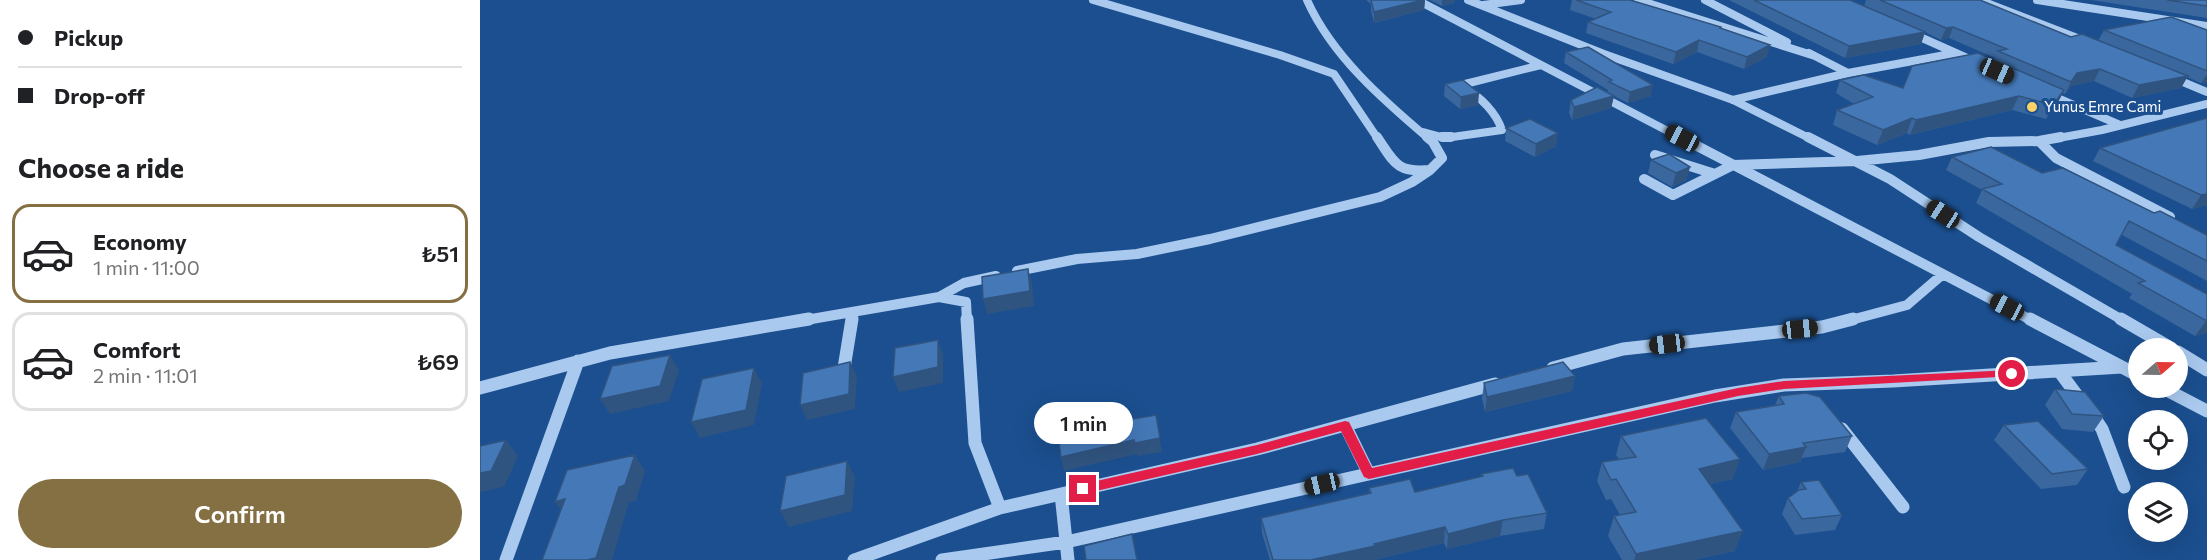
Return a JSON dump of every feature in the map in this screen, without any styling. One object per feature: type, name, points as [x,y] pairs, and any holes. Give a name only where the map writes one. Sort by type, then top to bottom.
[{"type":"street","points":[[1093,0],[1280,55],[1334,74],[1388,154],[1391,163],[1401,170],[1430,170]]},
{"type":"street","points":[[480,388],[610,353],[939,297],[964,283],[1077,259],[1137,254],[1210,239],[1380,197],[1412,182],[1430,170],[1442,158],[1433,141],[1339,51],[1316,21],[1307,0]]},
{"type":"street","points":[[1417,0],[2128,370]]},
{"type":"street","points":[[1468,0],[1604,54],[1734,100],[1890,179],[1979,237],[2154,338]]},
{"type":"street","points":[[1482,5],[1521,0]]},
{"type":"street","points":[[1638,0],[1815,56]]},
{"type":"street","points":[[1705,0],[1848,73]]},
{"type":"street","points":[[1979,0],[2094,45]]},
{"type":"street","points":[[2037,0],[2207,26]]},
{"type":"street","points":[[2171,21],[2207,33]]},
{"type":"street","points":[[1902,29],[1989,67]]},
{"type":"street","points":[[1734,100],[1848,73],[1957,53]]},
{"type":"street","points":[[1420,131],[1445,138],[1502,130],[1499,117],[1471,90],[1461,85],[1541,65]]},
{"type":"street","points":[[2166,75],[2207,92]]},
{"type":"street","points":[[2044,92],[2120,126]]},
{"type":"street","points":[[1644,179],[1673,195],[1733,165],[1857,161],[1919,155],[1989,142],[2039,141],[2120,126],[2207,104]]},
{"type":"street","points":[[2039,141],[2056,158],[2184,224]]},
{"type":"street","points":[[1655,155],[1714,174]]},
{"type":"street","points":[[1545,370],[1623,349],[1822,327],[1907,305],[1943,274]]},
{"type":"street","points":[[939,297],[966,302],[975,443],[1000,508]]},
{"type":"street","points":[[844,369],[853,313]]},
{"type":"street","points":[[2188,358],[2207,370]]},
{"type":"street","points":[[506,560],[578,361]]},
{"type":"street","points":[[942,560],[1066,542],[1715,396],[1784,385],[1810,389],[2122,366]]},
{"type":"street","points":[[2059,371],[2102,429],[2124,487]]},
{"type":"street","points":[[854,560],[1000,508],[1257,449],[1512,380]]},
{"type":"street","points":[[2182,398],[2207,411]]},
{"type":"street","points":[[2184,398],[2207,404]]},
{"type":"street","points":[[1835,419],[1903,507]]},
{"type":"street","points":[[1345,425],[1369,474]]},
{"type":"street","points":[[1061,494],[1068,560]]},
{"type":"building","points":[[1371,0],[1423,0],[1374,12]]},
{"type":"building","points":[[1576,0],[1630,0],[1721,27],[1770,45],[1747,57],[1699,40],[1676,52],[1588,22],[1611,12]]},
{"type":"building","points":[[1754,0],[1850,0],[1925,32],[1849,46]]},
{"type":"building","points":[[1880,0],[1980,0],[2071,37],[2082,34],[2188,76],[2139,85],[2100,69],[2077,73],[2071,82],[1998,51],[2007,49],[1953,27],[1946,28]]},
{"type":"building","points":[[2167,0],[2207,0],[2207,6]]},
{"type":"building","points":[[2171,17],[2207,30],[2207,71],[2104,30]]},
{"type":"building","points":[[1588,47],[1653,85],[1630,92],[1609,82],[1612,80],[1566,52]]},
{"type":"building","points":[[1978,53],[2064,90],[2053,105],[2019,96],[1916,120],[1912,118],[1883,130],[1837,110],[1873,97],[1840,80],[1864,75],[1903,88],[1912,66]]},
{"type":"building","points":[[1463,80],[1479,93],[1461,97],[1445,84]]},
{"type":"building","points":[[1597,87],[1614,96],[1574,107],[1571,100]]},
{"type":"building","points":[[2207,118],[2207,194],[2201,195],[2100,148]]},
{"type":"building","points":[[1530,119],[1558,133],[1536,144],[1506,128]]},
{"type":"building","points":[[1991,147],[2042,173],[2063,168],[2154,213],[2160,211],[2207,235],[2207,261],[2129,221],[2116,245],[2207,294],[2207,321],[2138,283],[2145,281],[1982,189],[2002,184],[1952,157]]},
{"type":"building","points":[[1669,154],[1690,167],[1676,173],[1651,160]]},
{"type":"building","points":[[1028,269],[1030,291],[983,299],[982,277]]},
{"type":"building","points":[[938,340],[938,367],[893,377],[895,348]]},
{"type":"building","points":[[670,355],[660,386],[600,399],[612,366]]},
{"type":"building","points":[[850,362],[849,394],[800,405],[803,373]]},
{"type":"building","points":[[1563,362],[1575,376],[1487,397],[1484,383]]},
{"type":"building","points":[[754,368],[746,410],[691,422],[702,379]]},
{"type":"building","points":[[2055,389],[2085,392],[2104,416],[2072,414]]},
{"type":"building","points":[[1806,393],[1820,397],[1852,436],[1803,443],[1806,447],[1769,454],[1736,412],[1784,404],[1779,396]]},
{"type":"building","points":[[1109,415],[1110,423],[1156,415],[1160,438],[1135,443],[1134,440],[1061,457],[1057,427]]},
{"type":"building","points":[[1706,418],[1740,459],[1699,469],[1743,531],[1636,554],[1614,516],[1636,512],[1616,479],[1611,480],[1602,462],[1636,457],[1621,436]]},
{"type":"building","points":[[2038,421],[2088,469],[2052,474],[2004,425]]},
{"type":"building","points":[[506,440],[491,471],[480,473],[480,446]]},
{"type":"building","points":[[635,455],[625,485],[619,487],[596,558],[542,560],[565,499],[555,502],[567,470]]},
{"type":"building","points":[[847,461],[845,495],[780,511],[786,476]]},
{"type":"building","points":[[1513,468],[1517,476],[1528,474],[1547,513],[1503,520],[1448,534],[1445,527],[1311,560],[1273,560],[1261,518],[1371,493],[1369,488],[1410,479],[1415,492]]},
{"type":"building","points":[[1819,480],[1842,515],[1802,519],[1788,498],[1799,490],[1806,489],[1801,482]]},
{"type":"building","points":[[1132,534],[1137,560],[1086,560],[1084,546]]},
{"type":"place","name":"Yunus Emre Cami","points":[[2032,107]]},
{"type":"route","points":[[1083,489],[1257,449],[1345,425],[1369,474],[1738,392],[1784,385],[2012,374]]}]
